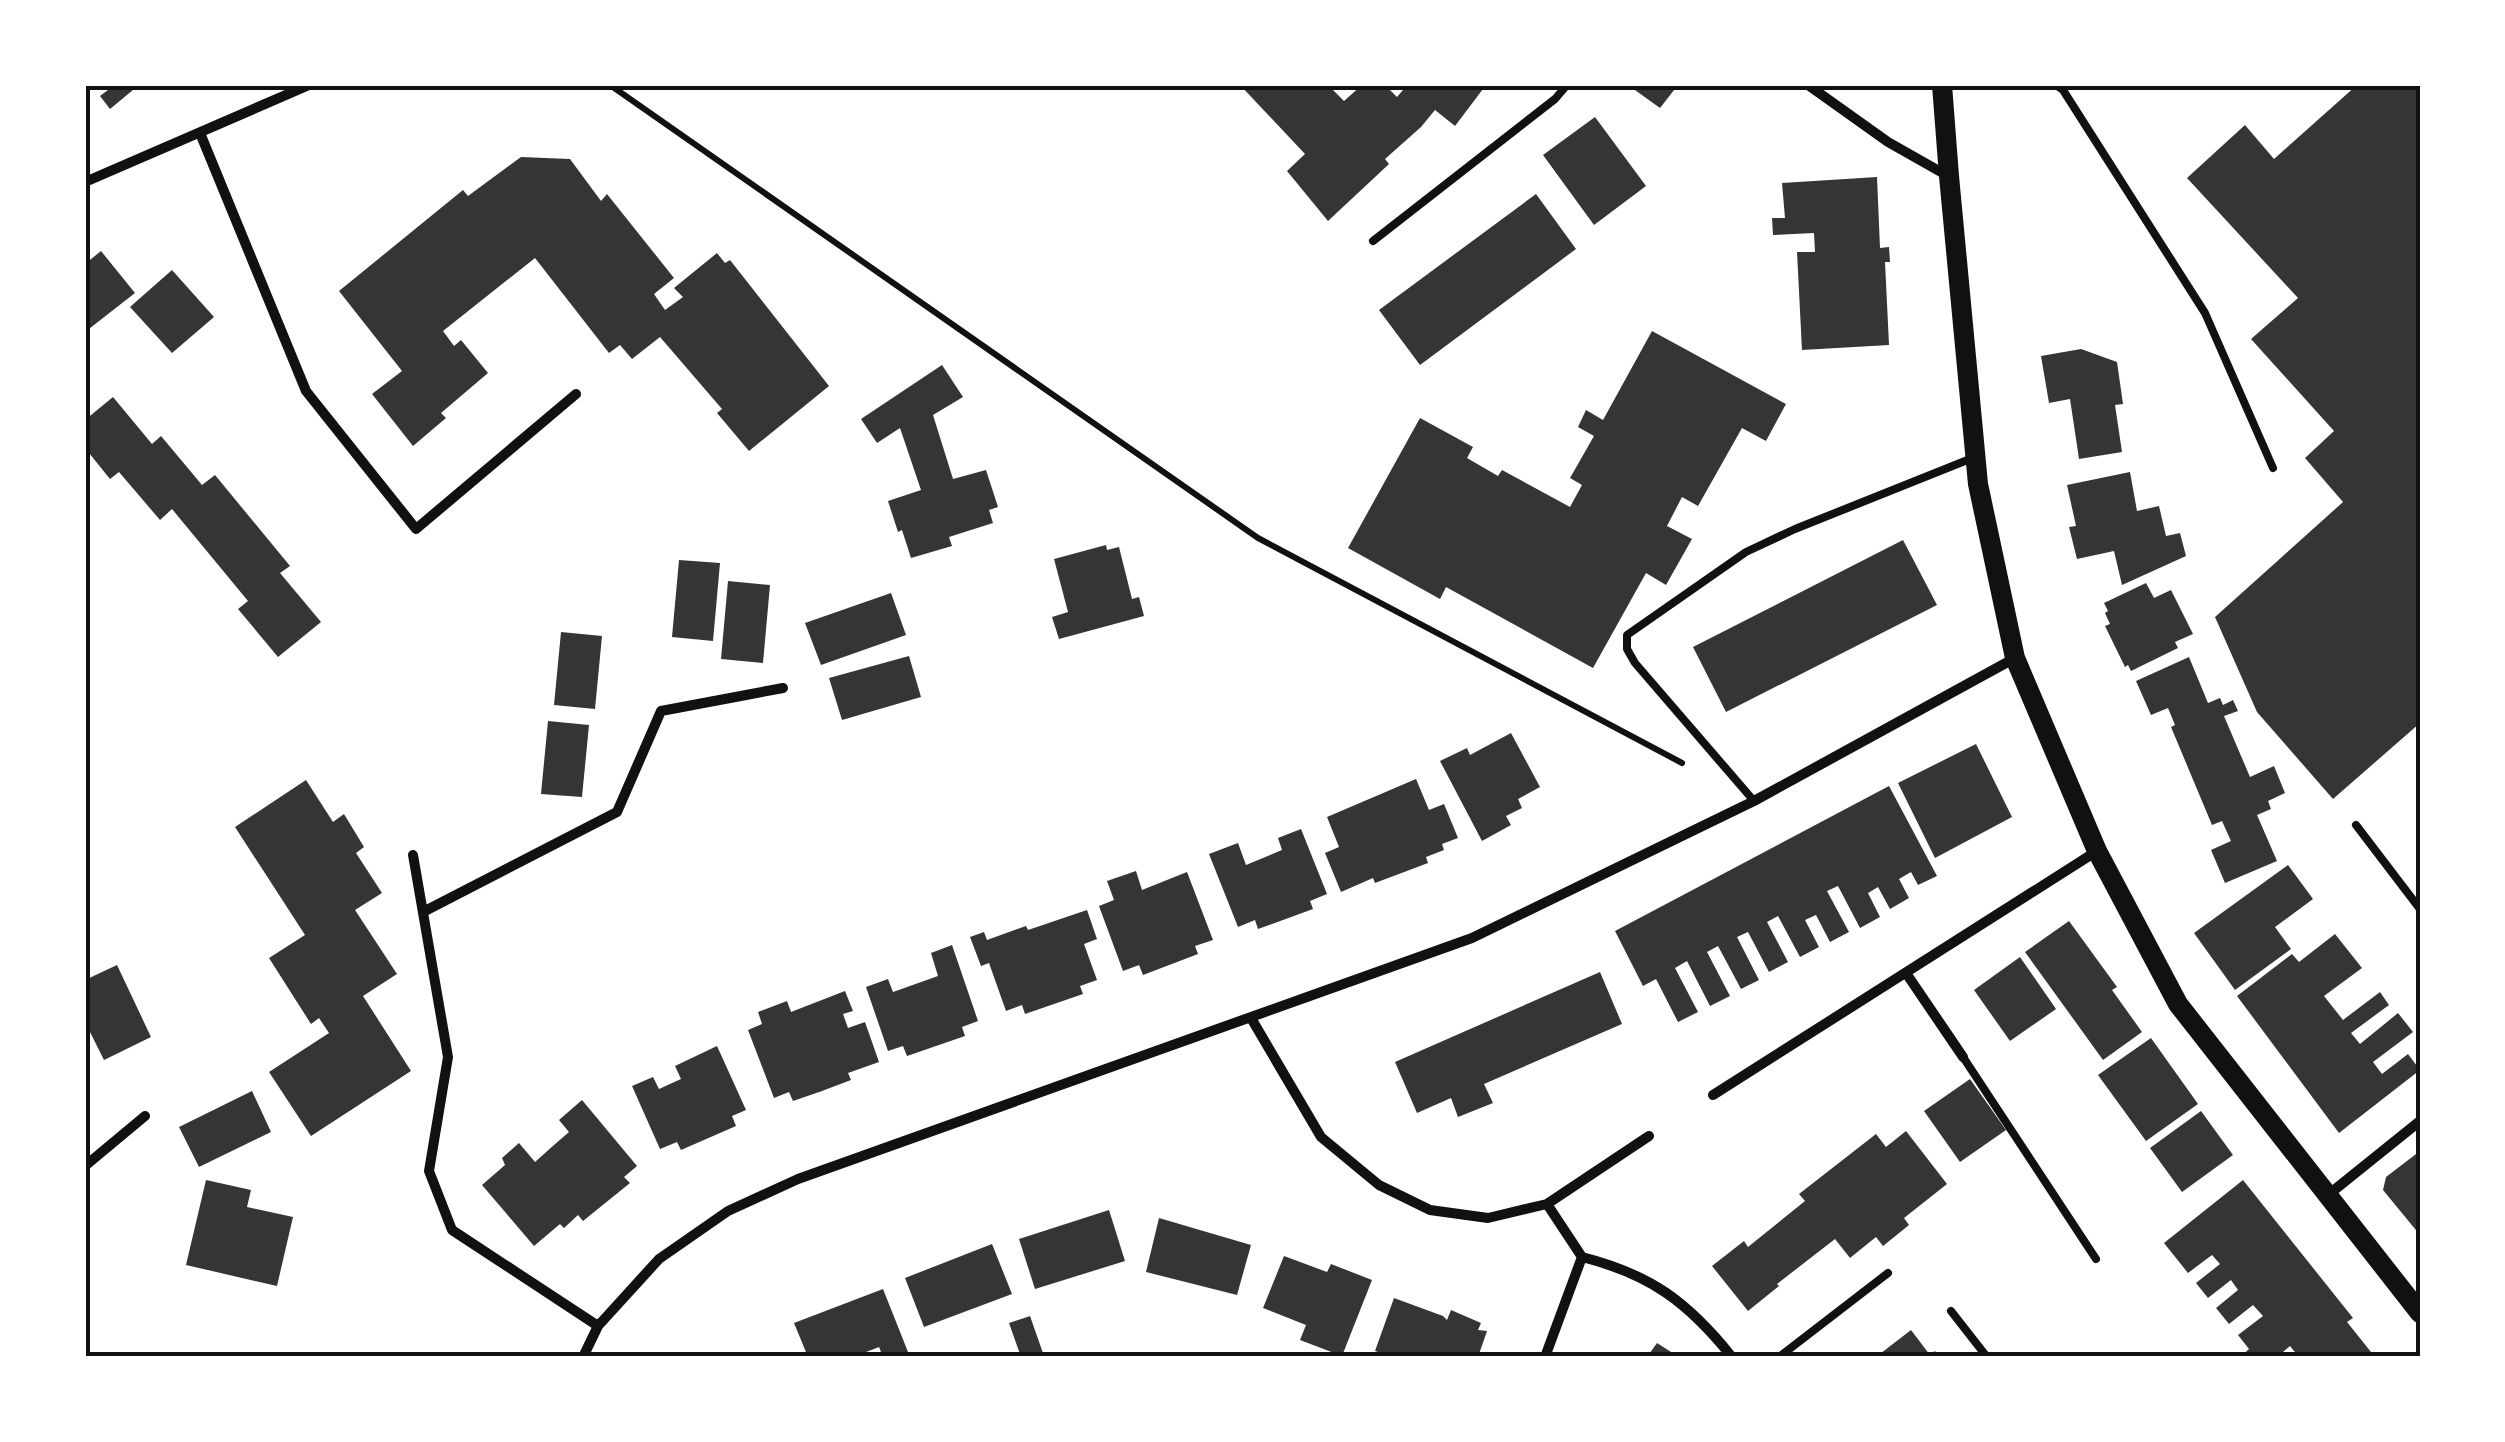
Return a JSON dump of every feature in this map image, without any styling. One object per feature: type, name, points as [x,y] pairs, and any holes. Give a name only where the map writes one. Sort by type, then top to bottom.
[{"type":"main road","points":[[1942,85],[1978,484],[2015,658],[2097,850],[2178,1004],[2420,1313]]},
{"type":"street","points":[[85,182],[309,85]]},
{"type":"street","points":[[1808,85],[1888,142],[1949,176]]},
{"type":"street","points":[[200,133],[306,391],[416,530],[576,394]]},
{"type":"street","points":[[583,1357],[598,1326],[659,1259],[728,1211],[798,1179],[1472,938],[1754,801],[2015,658]]},
{"type":"street","points":[[423,912],[617,812],[661,711],[783,688]]},
{"type":"street","points":[[1713,1095],[2097,850]]},
{"type":"street","points":[[413,855],[448,1056],[429,1171],[452,1230],[598,1326]]},
{"type":"street","points":[[1906,973],[1963,1057]]},
{"type":"street","points":[[1251,1018],[1321,1137],[1379,1185],[1430,1210],[1488,1218],[1547,1204],[1649,1136]]},
{"type":"street","points":[[85,1166],[145,1116]]},
{"type":"street","points":[[2327,1196],[2420,1121]]},
{"type":"street","points":[[1547,1204],[1582,1257],[1618,1266],[1650,1281],[1678,1300],[1732,1357]]},
{"type":"street","points":[[1545,1357],[1582,1257]]},
{"type":"lane","points":[[1373,241],[1556,99],[1568,85]]},
{"type":"lane","points":[[2056,85],[2063,90],[2206,313],[2273,468]]},
{"type":"lane","points":[[1754,801],[1635,663],[1626,648],[1627,635],[1746,552],[1976,457]]},
{"type":"lane","points":[[2356,825],[2420,908]]},
{"type":"lane","points":[[1963,1057],[2096,1259]]},
{"type":"lane","points":[[1779,1357],[1888,1273]]},
{"type":"lane","points":[[1951,1312],[1988,1357]]},
{"type":"path","points":[[610,85],[1258,538],[1686,765]]},
{"type":"building","points":[[110,85],[139,85],[110,109],[100,96]]},
{"type":"building","points":[[1240,85],[1328,85],[1344,101],[1362,85],[1385,85],[1397,97],[1403,90],[1397,85],[1486,85],[1455,126],[1435,110],[1385,159],[1389,164],[1328,221],[1287,171],[1305,154]]},
{"type":"building","points":[[1628,85],[1678,85],[1660,108]]},
{"type":"building","points":[[2357,85],[2420,85],[2420,723],[2333,799],[2257,712],[2215,617],[2343,502],[2305,458],[2334,431],[2251,339],[2298,298],[2187,178],[2245,125],[2274,159]]},
{"type":"building","points":[[1595,117],[1646,186],[1594,225],[1543,155]]},
{"type":"building","points":[[521,157],[570,159],[601,201],[607,194],[674,278],[654,294],[665,310],[683,297],[674,288],[717,253],[725,263],[730,260],[829,386],[749,451],[717,413],[722,409],[660,337],[632,359],[620,345],[609,353],[535,258],[443,331],[454,346],[461,340],[488,373],[441,413],[446,418],[413,446],[372,394],[402,371],[339,291],[463,190],[468,196]]},
{"type":"building","points":[[1877,177],[1880,248],[1889,247],[1890,262],[1885,262],[1889,345],[1802,350],[1797,252],[1815,252],[1814,233],[1773,235],[1772,218],[1785,218],[1782,183]]},
{"type":"building","points":[[1536,194],[1576,249],[1420,365],[1379,310]]},
{"type":"building","points":[[101,251],[135,293],[85,332],[85,264]]},
{"type":"building","points":[[172,270],[214,317],[172,353],[130,307]]},
{"type":"building","points":[[1652,331],[1786,404],[1766,441],[1742,428],[1698,506],[1682,497],[1667,526],[1692,539],[1666,585],[1646,573],[1593,668],[1446,587],[1440,599],[1348,548],[1420,418],[1473,447],[1467,458],[1498,476],[1502,470],[1570,507],[1582,485],[1570,478],[1594,436],[1578,427],[1586,410],[1603,420]]},
{"type":"building","points":[[2081,349],[2117,362],[2123,404],[2115,405],[2122,452],[2079,459],[2070,399],[2049,403],[2041,356]]},
{"type":"building","points":[[942,365],[963,397],[933,415],[953,479],[986,470],[998,507],[989,510],[993,523],[949,537],[952,546],[911,558],[888,501],[921,490],[900,428],[877,443],[861,419]]},
{"type":"building","points":[[113,397],[152,444],[161,436],[202,485],[215,475],[290,566],[280,573],[321,622],[278,657],[238,609],[248,601],[172,509],[160,520],[119,472],[110,479],[85,448],[85,420]]},
{"type":"building","points":[[2130,472],[2137,511],[2159,506],[2166,536],[2180,533],[2186,556],[2122,585],[2114,551],[2077,559],[2069,527],[2076,526],[2067,485]]},
{"type":"building","points":[[1903,540],[1937,605],[1726,712],[1693,647]]},
{"type":"building","points":[[1106,545],[1107,550],[1119,547],[1132,599],[1139,597],[1144,616],[1059,639],[1052,617],[1068,612],[1054,559]]},
{"type":"building","points":[[679,560],[720,563],[713,641],[672,637]]},
{"type":"building","points":[[728,581],[770,585],[763,663],[721,659]]},
{"type":"building","points":[[2146,583],[2154,598],[2171,590],[2193,634],[2175,642],[2178,648],[2131,671],[2128,665],[2125,667],[2105,626],[2110,624],[2104,603]]},
{"type":"building","points":[[891,593],[906,635],[821,665],[805,623]]},
{"type":"building","points":[[561,632],[602,636],[595,709],[554,705]]},
{"type":"building","points":[[909,656],[921,697],[842,720],[829,678]]},
{"type":"building","points":[[2189,657],[2208,703],[2220,698],[2223,705],[2233,700],[2238,711],[2224,716],[2250,777],[2274,766],[2285,793],[2268,801],[2271,809],[2257,815],[2277,861],[2225,883],[2211,850],[2231,841],[2222,821],[2212,825],[2171,727],[2175,725],[2168,708],[2151,715],[2136,681]]},
{"type":"building","points":[[548,721],[589,725],[582,797],[541,794]]},
{"type":"building","points":[[1511,733],[1540,787],[1518,799],[1522,808],[1506,816],[1511,825],[1482,841],[1440,761],[1467,748],[1470,755]]},
{"type":"building","points":[[1976,744],[2012,817],[1935,858],[1898,783]]},
{"type":"building","points":[[1416,779],[1429,810],[1444,804],[1458,838],[1442,844],[1444,850],[1426,857],[1428,863],[1375,883],[1373,878],[1341,892],[1325,853],[1339,847],[1327,817]]},
{"type":"building","points":[[306,780],[333,822],[344,814],[364,847],[356,853],[382,893],[355,910],[397,974],[363,996],[411,1071],[311,1136],[269,1072],[329,1033],[319,1018],[311,1024],[269,958],[305,935],[235,827]]},
{"type":"building","points":[[1889,786],[1937,876],[1918,885],[1911,872],[1899,879],[1909,898],[1890,909],[1878,887],[1868,893],[1880,917],[1860,928],[1838,886],[1827,891],[1849,932],[1830,942],[1816,915],[1805,920],[1819,947],[1800,957],[1778,916],[1767,922],[1788,962],[1769,972],[1748,932],[1737,937],[1759,980],[1741,989],[1718,946],[1707,952],[1730,996],[1710,1006],[1687,961],[1675,968],[1698,1012],[1678,1022],[1656,979],[1643,986],[1615,931]]},
{"type":"building","points":[[1301,829],[1327,894],[1310,901],[1313,909],[1258,929],[1255,920],[1238,927],[1209,854],[1238,843],[1246,865],[1282,850],[1278,838]]},
{"type":"building","points":[[2288,865],[2313,899],[2275,927],[2291,949],[2235,990],[2194,933]]},
{"type":"building","points":[[1136,871],[1142,890],[1187,872],[1213,940],[1195,946],[1198,954],[1143,975],[1139,965],[1123,971],[1099,906],[1114,900],[1107,881]]},
{"type":"building","points":[[1087,910],[1097,939],[1084,944],[1097,980],[1080,986],[1083,994],[1025,1014],[1022,1005],[1006,1011],[989,963],[981,966],[970,937],[984,932],[987,940]]},
{"type":"building","points":[[2069,921],[2117,987],[2112,990],[2142,1032],[2103,1060],[2025,952]]},
{"type":"building","points":[[2335,934],[2362,968],[2324,996],[2343,1020],[2380,992],[2389,1005],[2351,1033],[2360,1044],[2398,1013],[2413,1032],[2373,1062],[2382,1074],[2408,1054],[2420,1070],[2339,1133],[2237,996],[2292,954],[2299,962]]},
{"type":"building","points":[[952,945],[978,1021],[962,1027],[965,1036],[907,1056],[903,1046],[888,1051],[866,987],[888,979],[893,992],[938,976],[931,953]]},
{"type":"building","points":[[2020,957],[2056,1009],[2010,1041],[1974,990]]},
{"type":"building","points":[[117,965],[151,1037],[104,1060],[89,1030],[85,1032],[85,980]]},
{"type":"building","points":[[1600,972],[1622,1024],[1484,1084],[1493,1103],[1458,1117],[1451,1098],[1417,1113],[1395,1062]]},
{"type":"building","points":[[845,991],[853,1011],[843,1014],[848,1028],[865,1022],[879,1062],[848,1073],[851,1080],[793,1101],[789,1092],[774,1098],[748,1030],[762,1024],[758,1012],[787,1001],[791,1012]]},
{"type":"building","points":[[2151,1038],[2198,1104],[2146,1141],[2098,1075]]},
{"type":"building","points":[[717,1046],[746,1110],[732,1116],[736,1126],[681,1150],[677,1142],[660,1149],[632,1086],[653,1077],[659,1089],[681,1079],[675,1066]]},
{"type":"building","points":[[1970,1079],[2006,1130],[1960,1162],[1924,1111]]},
{"type":"building","points":[[252,1091],[271,1132],[199,1167],[179,1127]]},
{"type":"building","points":[[582,1100],[637,1166],[624,1177],[630,1183],[583,1221],[578,1215],[564,1228],[560,1224],[534,1246],[482,1185],[505,1165],[502,1158],[519,1143],[535,1162],[569,1132],[559,1120]]},
{"type":"building","points":[[2201,1111],[2233,1155],[2182,1192],[2150,1148]]},
{"type":"building","points":[[1906,1131],[1947,1184],[1904,1218],[1909,1225],[1883,1246],[1876,1237],[1850,1258],[1835,1239],[1748,1311],[1712,1266],[1744,1241],[1748,1247],[1805,1201],[1799,1194],[1876,1134],[1886,1147]]},
{"type":"building","points":[[2420,1151],[2420,1235],[2383,1190],[2386,1177]]},
{"type":"building","points":[[206,1180],[251,1190],[247,1207],[293,1217],[277,1286],[186,1265]]},
{"type":"building","points":[[2243,1180],[2353,1318],[2347,1322],[2375,1357],[2299,1357],[2290,1346],[2277,1357],[2240,1357],[2249,1349],[2238,1335],[2263,1316],[2253,1305],[2229,1324],[2216,1308],[2238,1290],[2231,1280],[2208,1298],[2196,1283],[2220,1264],[2212,1255],[2188,1273],[2164,1243]]},
{"type":"building","points":[[1109,1210],[1125,1261],[1035,1289],[1019,1239]]},
{"type":"building","points":[[1159,1218],[1251,1245],[1237,1295],[1146,1272]]},
{"type":"building","points":[[992,1244],[1012,1294],[924,1327],[905,1278]]},
{"type":"building","points":[[1284,1256],[1327,1272],[1331,1264],[1372,1280],[1342,1356],[1300,1340],[1306,1325],[1263,1308]]},
{"type":"building","points":[[883,1289],[910,1357],[883,1357],[879,1347],[853,1357],[808,1357],[794,1323]]},
{"type":"building","points":[[1394,1298],[1447,1320],[1451,1310],[1481,1323],[1478,1330],[1487,1331],[1478,1357],[1392,1357],[1375,1351]]},
{"type":"building","points":[[1030,1316],[1044,1356],[1021,1357],[1009,1323]]},
{"type":"building","points":[[1911,1330],[1930,1355],[1935,1351],[1939,1357],[1876,1357]]},
{"type":"building","points":[[1657,1343],[1679,1357],[1647,1357]]}]
